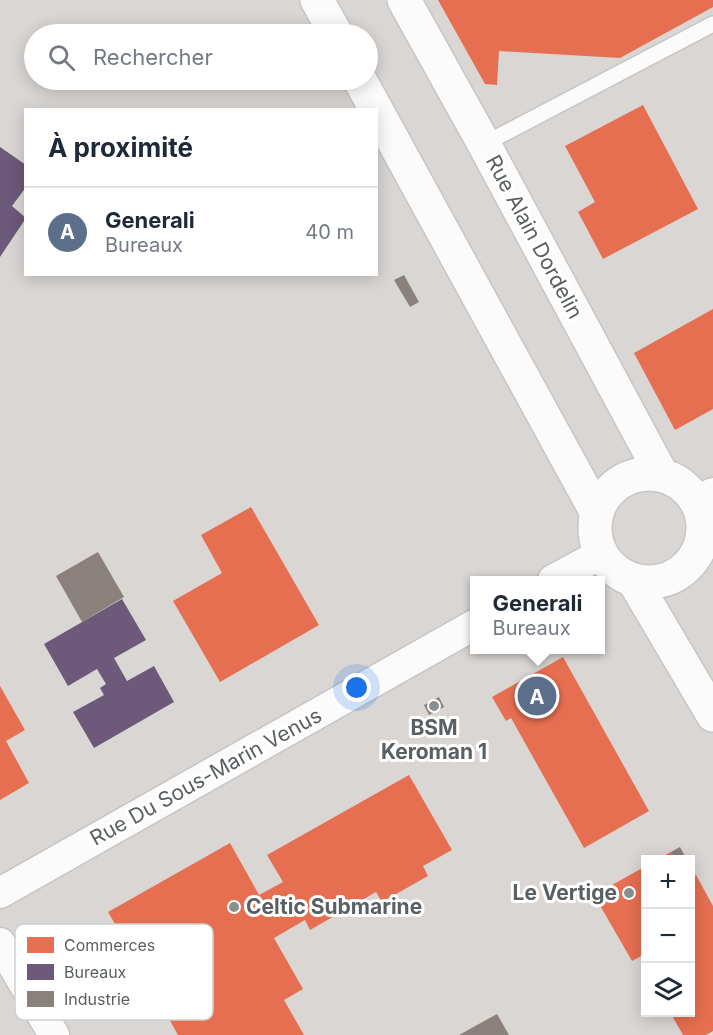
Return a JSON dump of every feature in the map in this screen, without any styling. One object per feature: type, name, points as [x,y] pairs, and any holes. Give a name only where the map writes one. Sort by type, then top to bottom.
[{"type":"street","points":[[317,0],[330,24]]},
{"type":"street","name":"Rue Alain Dordelin","points":[[404,0],[662,475]]},
{"type":"street","points":[[365,90],[375,108]]},
{"type":"street","points":[[378,113],[597,513]]},
{"type":"street","points":[[645,473],[662,475],[676,480],[705,497],[703,523],[707,555],[694,560],[682,572],[667,580],[651,583],[634,581],[609,566],[601,554],[594,526],[597,513],[603,498],[622,481],[645,473]]},
{"type":"street","points":[[560,576],[601,554]]},
{"type":"street","points":[[634,581],[713,715]]},
{"type":"street","name":"Rue Du Sous-Marin Venus","points":[[0,892],[470,627]]},
{"type":"street","points":[[0,944],[15,969]]},
{"type":"street","points":[[45,1020],[54,1035]]},
{"type":"lane","points":[[484,144],[713,24]]},
{"type":"shaded area","points":[[0,0],[713,0],[713,1035],[0,1035]]},
{"type":"building: Commerces","points":[[438,0],[713,0],[713,7],[620,58],[499,51],[497,85],[485,84]]},
{"type":"building: Commerces","points":[[643,105],[698,209],[603,259],[578,212],[595,202],[565,146]]},
{"type":"building: Commerces","points":[[713,309],[713,409],[675,430],[634,353]]},
{"type":"building: Commerces","points":[[251,507],[319,625],[220,682],[173,601],[222,573],[201,535]]},
{"type":"building: Commerces","points":[[563,657],[649,811],[584,848],[511,718],[506,721],[492,697]]},
{"type":"building: Commerces","points":[[0,686],[25,730],[6,741],[29,783],[0,800]]},
{"type":"building: Commerces","name":"Celtic Submarine","points":[[409,775],[452,850],[423,866],[428,876],[382,902],[376,892],[310,930],[305,920],[274,938],[303,989],[284,1000],[304,1035],[178,1035],[170,1020],[213,1020],[213,924],[115,924],[108,912],[230,843],[259,895],[283,882],[267,855]]},
{"type":"building: Commerces","points":[[641,869],[641,956],[632,961],[594,895]]},
{"type":"building: Commerces","points":[[695,876],[713,906],[713,1031],[706,1035],[683,1035],[673,1017],[695,1017]]},
{"type":"building: Bureaux","points":[[0,147],[24,164],[24,190],[12,206],[24,216],[24,221],[0,257]]},
{"type":"building: Bureaux","points":[[122,599],[146,640],[114,658],[127,681],[154,666],[174,702],[94,748],[73,712],[104,695],[100,688],[106,684],[97,669],[68,686],[44,644]]},
{"type":"building: Industrie","points":[[404,275],[419,302],[410,307],[394,280]]},
{"type":"building: Industrie","points":[[98,552],[124,597],[82,622],[56,576]]},
{"type":"building: Industrie","name":"BSM Keroman 1","points":[[439,697],[444,707],[429,715],[424,705]]},
{"type":"building: Industrie","points":[[680,847],[684,855],[672,855],[671,852]]},
{"type":"building: Industrie","points":[[497,1014],[509,1035],[459,1035]]},
{"type":"place","name":"Generali","points":[[537,696]]},
{"type":"place","name":"BSM Keroman 1","points":[[434,706]]},
{"type":"place","name":"Le Vertige","points":[[629,893]]},
{"type":"place","name":"Celtic Submarine","points":[[234,907]]}]
